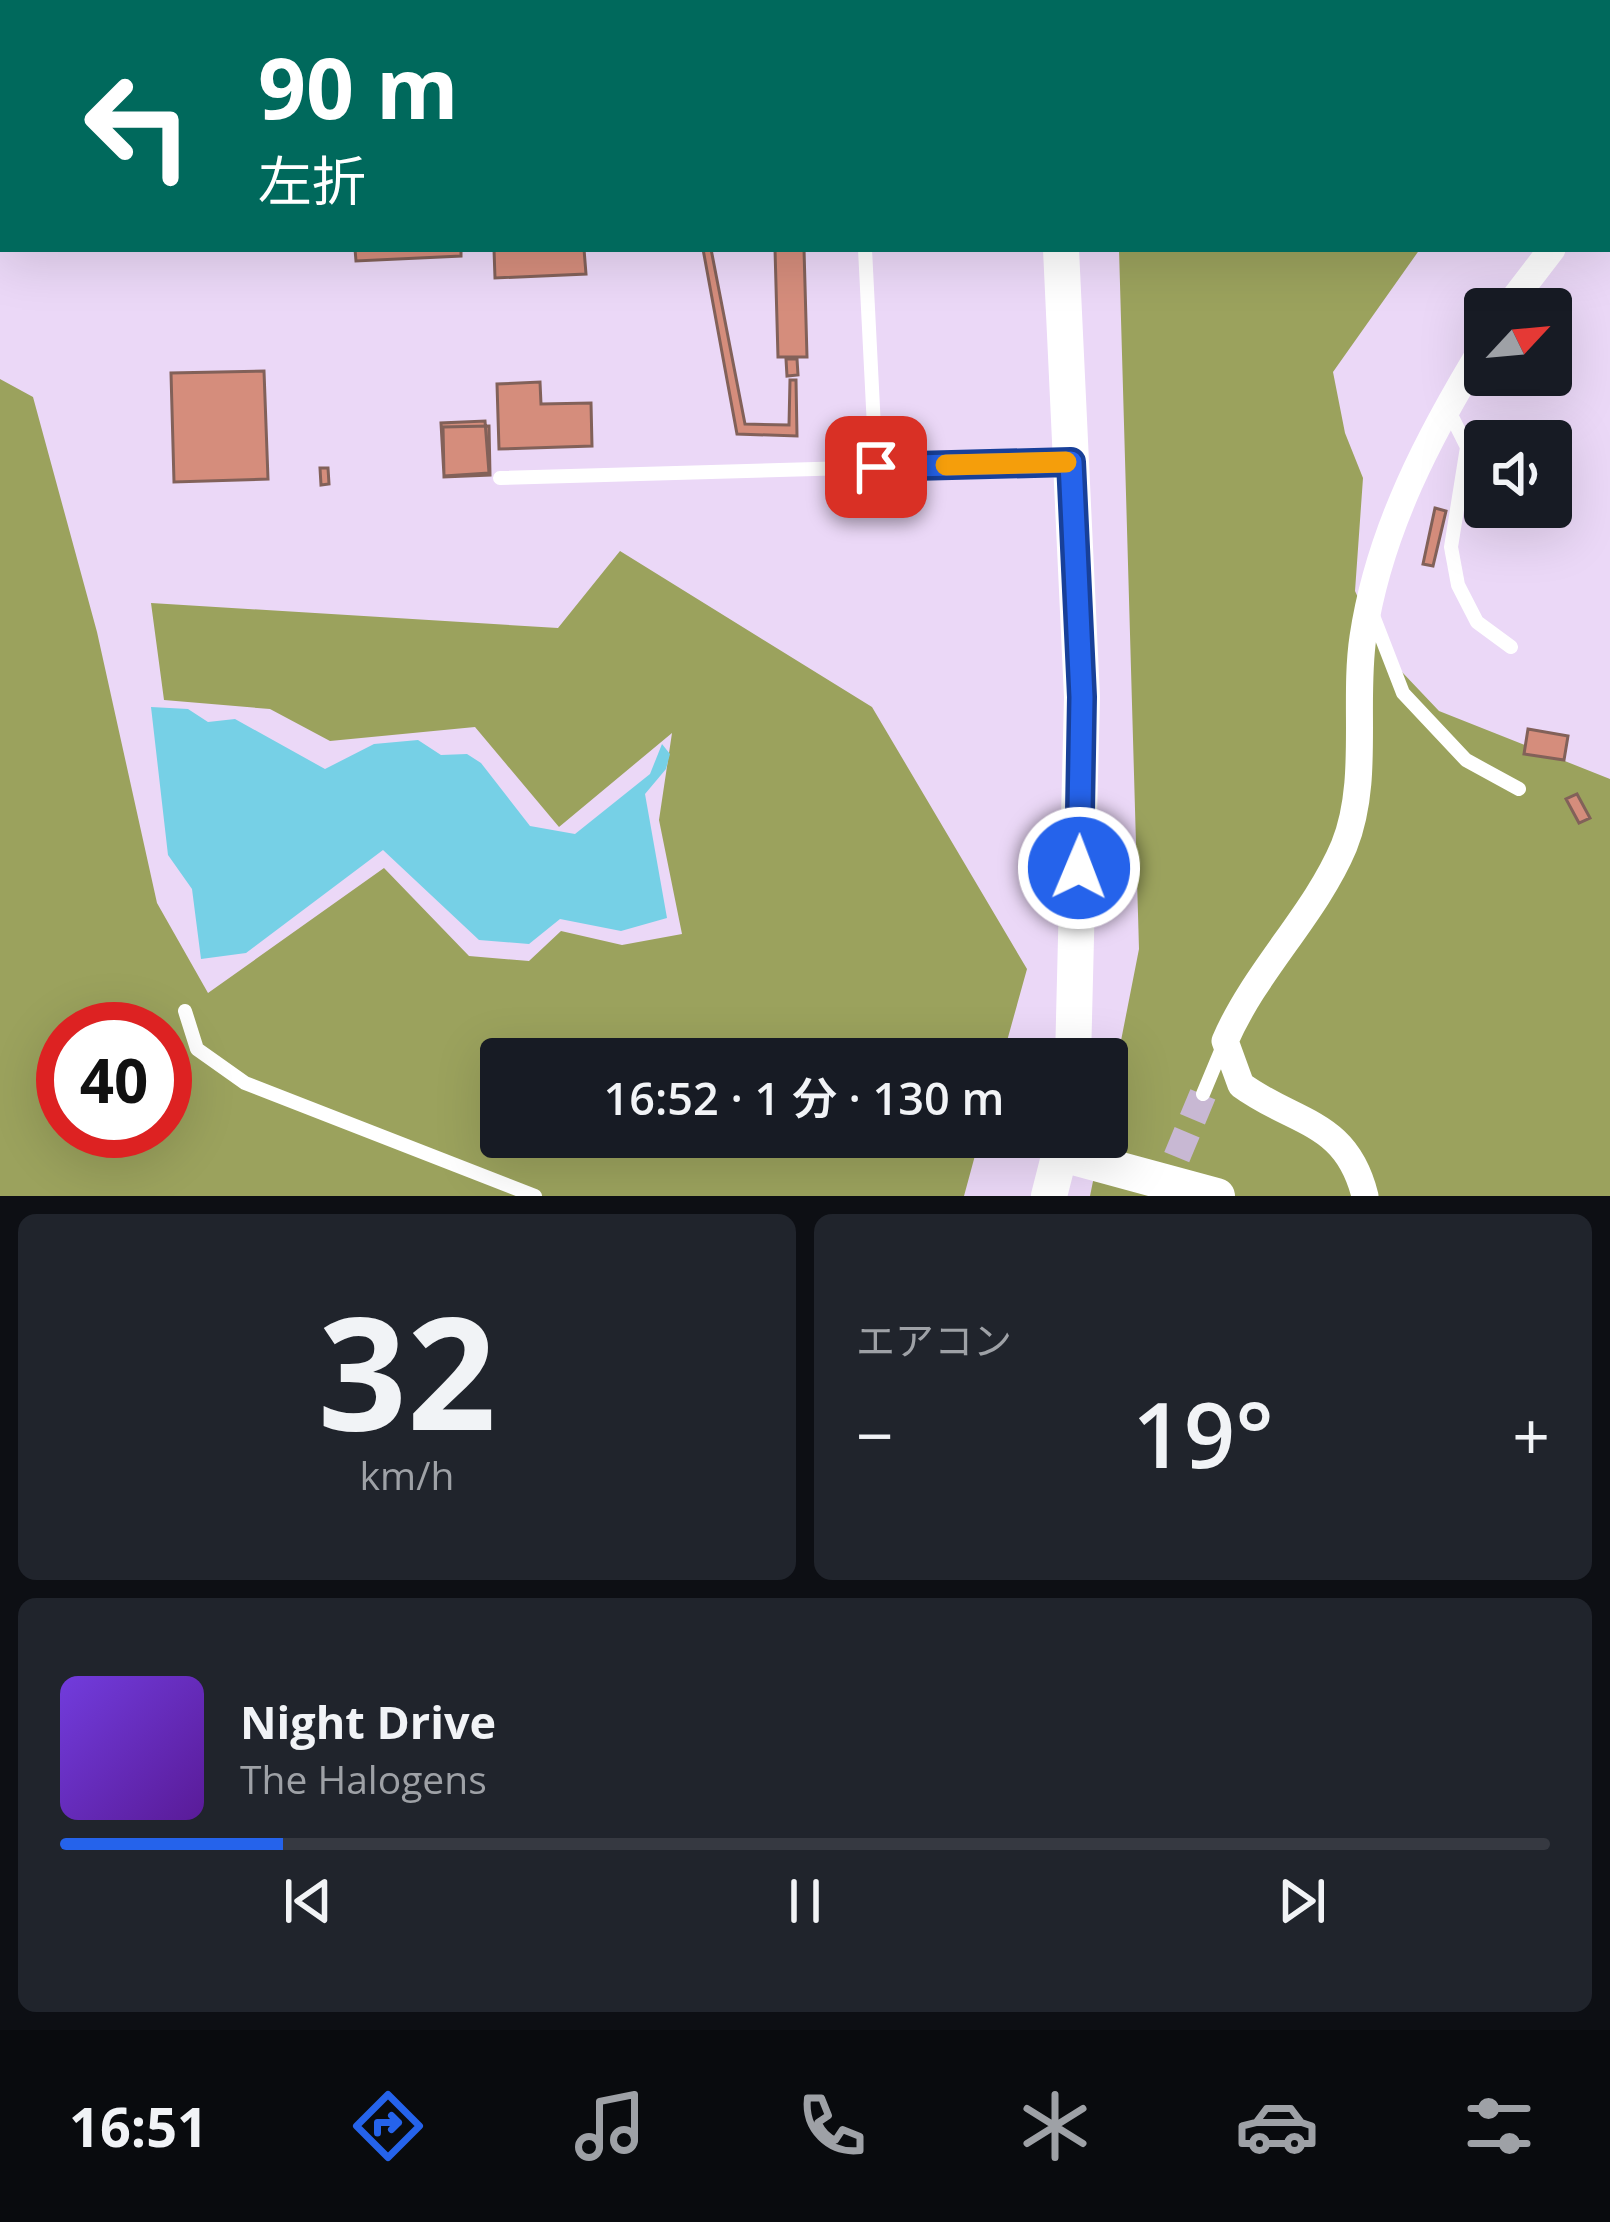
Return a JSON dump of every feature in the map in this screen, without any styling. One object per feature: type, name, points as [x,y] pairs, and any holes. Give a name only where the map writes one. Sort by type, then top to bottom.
[{"type":"street","points":[[1061,252],[1082,697],[1074,1038]]},
{"type":"street","points":[[1522,288],[1550,252]]},
{"type":"street","points":[[1365,1196],[1357,1165],[1335,1135],[1240,1085],[1226,1041],[1344,844],[1355,782],[1363,636],[1407,484],[1464,376]]},
{"type":"street","points":[[1049,1196],[1059,1158]]},
{"type":"street","points":[[1102,1158],[1217,1196]]},
{"type":"lane","points":[[865,252],[876,467]]},
{"type":"lane","points":[[1446,404],[1467,447],[1452,532],[1458,585],[1477,622],[1511,646]]},
{"type":"lane","points":[[500,478],[1071,462]]},
{"type":"lane","points":[[1371,608],[1402,693],[1466,760],[1519,789]]},
{"type":"lane","points":[[192,1033],[197,1049],[245,1083],[535,1196]]},
{"type":"lane","points":[[1203,1094],[1226,1041]]},
{"type":"green space","points":[[1119,252],[1418,252],[1333,372],[1345,433],[1363,478],[1355,591],[1383,652],[1439,711],[1610,779],[1610,1196],[1090,1196],[1098,1158],[1128,1158],[1128,1038],[1122,1038],[1139,949]]},
{"type":"green space","points":[[0,379],[33,397],[97,632],[157,903],[208,993],[384,868],[469,956],[529,961],[561,931],[622,945],[682,934],[659,820],[672,733],[559,827],[475,727],[330,741],[270,709],[164,700],[151,603],[558,628],[620,551],[872,707],[1027,969],[1008,1038],[480,1038],[480,1158],[974,1158],[964,1196],[0,1196]]},
{"type":"water","points":[[151,707],[188,709],[208,722],[235,719],[325,769],[374,744],[418,740],[441,755],[467,754],[481,763],[530,826],[575,834],[650,774],[662,744],[670,754],[666,769],[645,794],[667,918],[621,931],[560,919],[529,944],[479,940],[383,850],[246,953],[201,959],[192,889],[168,855]]},
{"type":"building","points":[[355,252],[461,252],[461,256],[356,261]]},
{"type":"building","points":[[494,252],[584,252],[586,274],[495,278]]},
{"type":"building","points":[[704,252],[712,252],[745,424],[789,425],[790,380],[796,380],[797,436],[737,434]]},
{"type":"building","points":[[775,252],[804,252],[807,357],[778,357]]},
{"type":"building","points":[[786,359],[797,359],[798,375],[787,376]]},
{"type":"building","points":[[264,371],[268,479],[174,482],[171,373]]},
{"type":"building","points":[[540,382],[541,404],[591,403],[592,446],[499,449],[497,384]]},
{"type":"building","points":[[485,421],[489,473],[444,476],[441,423]]},
{"type":"building","points":[[489,426],[490,475],[444,477],[443,427]]},
{"type":"building","points":[[320,468],[328,468],[329,484],[321,485]]},
{"type":"building","points":[[1435,508],[1446,511],[1433,566],[1423,564]]},
{"type":"building","points":[[1528,729],[1568,736],[1564,760],[1524,754]]},
{"type":"building","points":[[1577,794],[1590,818],[1579,823],[1566,799]]},
{"type":"tunnel","points":[[1161,1195],[1203,1094]]},
{"type":"slow traffic","points":[[946,465],[1066,462]]},
{"type":"route","points":[[876,467],[1071,462],[1082,697],[1079,868]]}]
